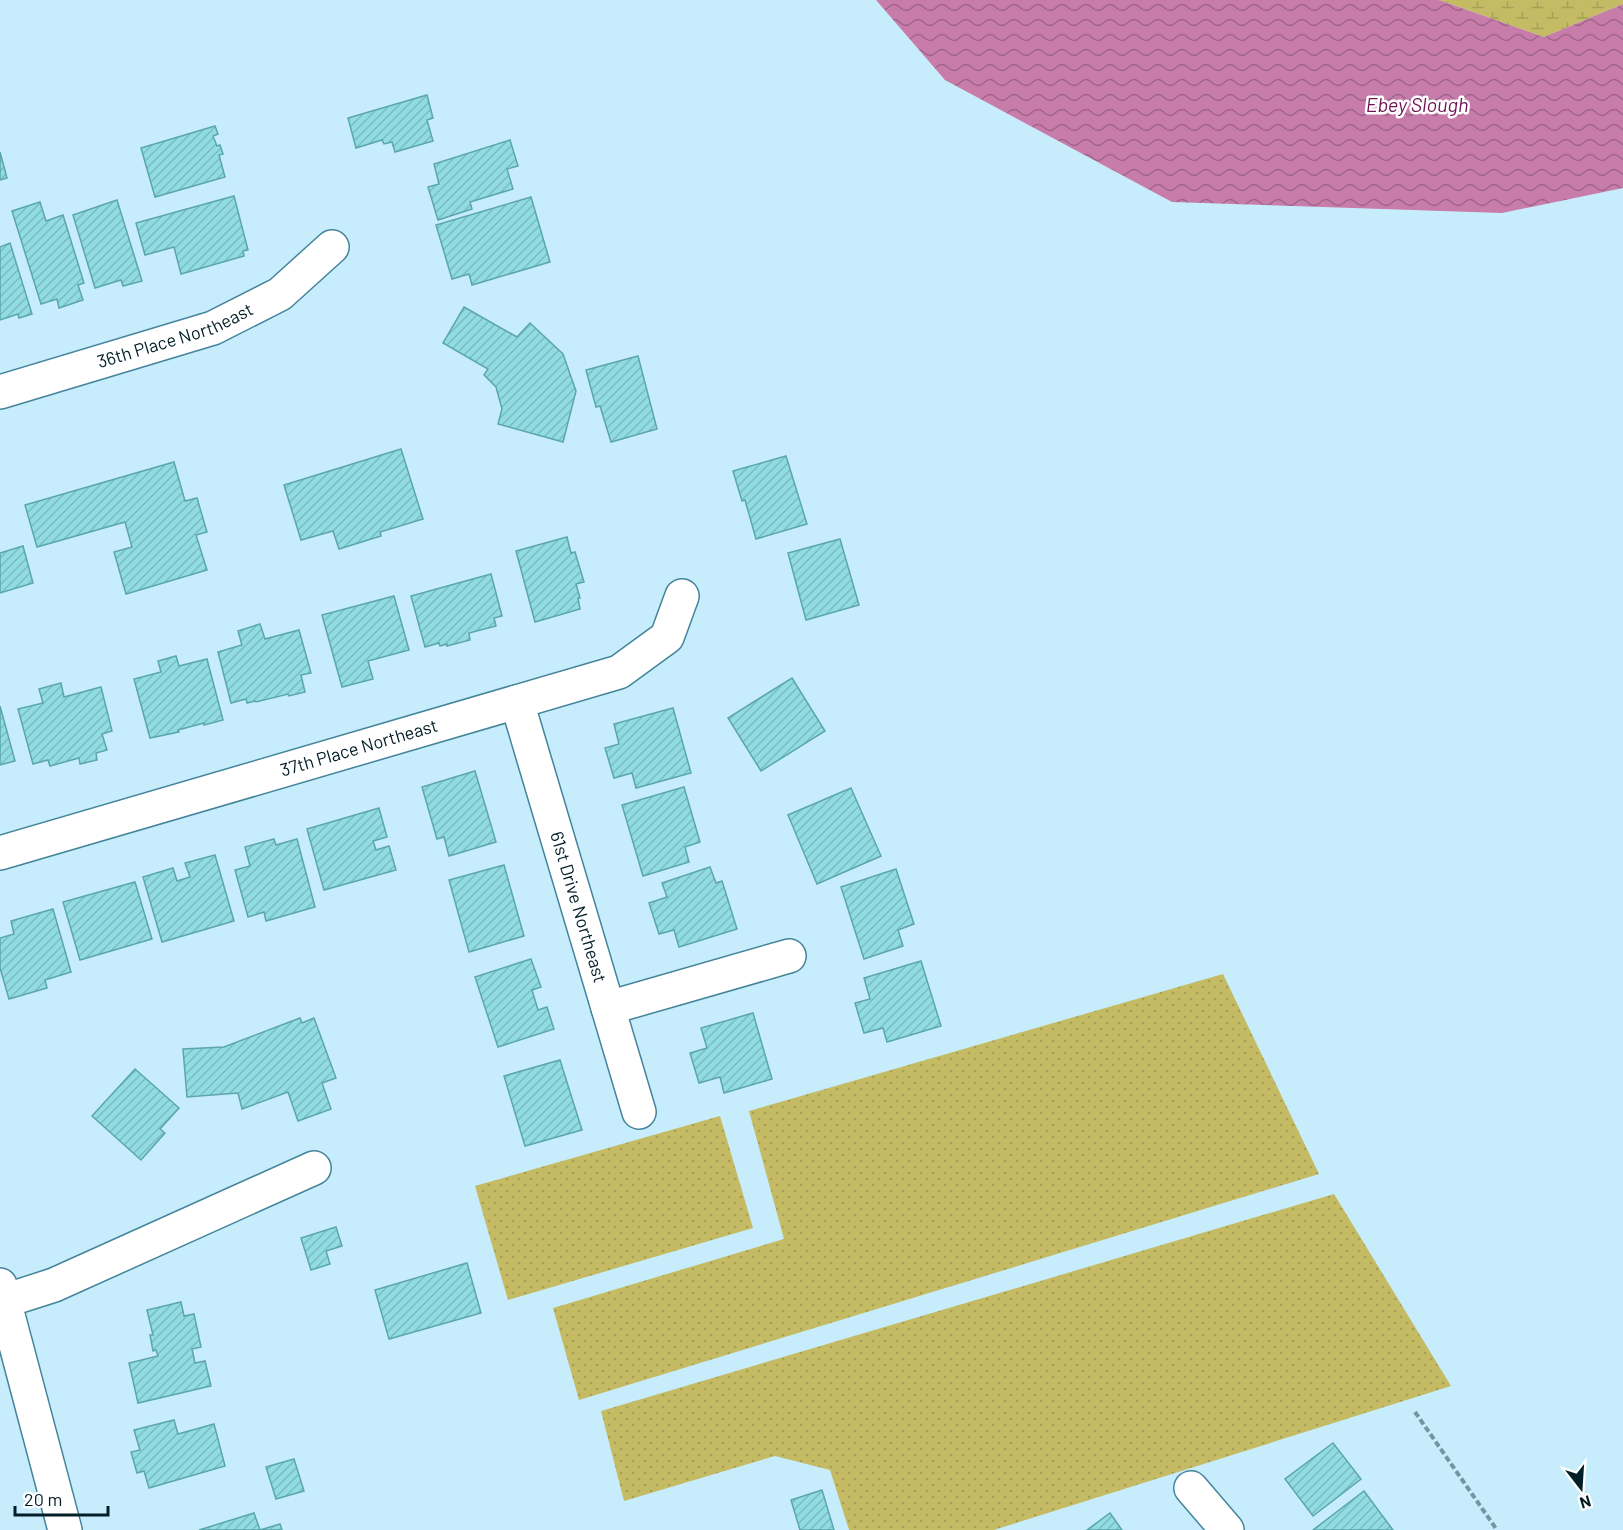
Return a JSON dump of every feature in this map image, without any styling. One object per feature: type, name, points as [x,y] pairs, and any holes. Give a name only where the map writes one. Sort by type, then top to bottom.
[{"type":"street","name":"36th Place Northeast","points":[[0,392],[213,328],[280,294],[332,247]]},
{"type":"street","name":"37th Place Northeast","points":[[0,853],[619,672],[667,637],[682,596]]},
{"type":"street","name":"61st Drive Northeast","points":[[517,702],[639,1112]]},
{"type":"street","points":[[608,1008],[789,956]]},
{"type":"street","points":[[65,1530],[2,1293],[54,1285],[314,1168]]},
{"type":"street","points":[[1191,1488],[1227,1530]]},
{"type":"path","points":[[1415,1412],[1497,1530]]},
{"type":"green space","points":[[1439,0],[1623,0],[1623,4],[1544,37]]},
{"type":"green space","points":[[1223,974],[1319,1174],[579,1400],[553,1308],[784,1239],[749,1111]]},
{"type":"green space","points":[[720,1116],[753,1228],[508,1300],[475,1186]]},
{"type":"green space","points":[[1334,1194],[1451,1386],[994,1530],[849,1530],[830,1470],[775,1456],[624,1501],[601,1411]]},
{"type":"water","name":"Ebey Slough","points":[[876,0],[1439,0],[1544,37],[1623,4],[1623,188],[1502,213],[1172,202],[945,80]]},
{"type":"building","points":[[427,95],[433,118],[427,120],[433,141],[395,152],[392,142],[384,144],[382,140],[356,148],[348,118]]},
{"type":"building","points":[[215,126],[218,134],[213,136],[223,154],[219,155],[225,177],[155,197],[141,148]]},
{"type":"building","points":[[510,140],[518,166],[507,169],[513,189],[470,202],[472,209],[438,220],[428,187],[439,184],[434,164]]},
{"type":"building","points":[[0,152],[7,178],[0,180]]},
{"type":"building","points":[[234,196],[248,250],[243,251],[244,256],[181,274],[174,247],[145,255],[136,223]]},
{"type":"building","points":[[531,197],[550,262],[472,285],[469,274],[452,279],[436,225]]},
{"type":"building","points":[[117,200],[142,281],[123,286],[121,280],[95,288],[73,215]]},
{"type":"building","points":[[40,202],[46,221],[63,215],[84,283],[78,285],[83,300],[59,308],[57,299],[41,304],[12,211]]},
{"type":"building","points":[[10,243],[32,314],[19,318],[18,314],[0,320],[0,247]]},
{"type":"building","points":[[464,307],[517,337],[530,323],[563,354],[576,391],[563,442],[498,424],[502,409],[496,387],[484,375],[488,369],[443,343]]},
{"type":"building","points":[[638,356],[657,429],[611,442],[600,406],[596,407],[586,370]]},
{"type":"building","points":[[401,449],[423,519],[380,532],[381,536],[339,549],[333,531],[301,540],[284,485]]},
{"type":"building","points":[[786,456],[807,524],[756,539],[745,500],[742,501],[733,471]]},
{"type":"building","points":[[174,462],[185,501],[197,498],[207,532],[196,535],[207,570],[126,594],[114,552],[132,547],[125,522],[37,547],[25,505]]},
{"type":"building","points":[[567,537],[571,553],[575,552],[584,582],[576,584],[580,609],[535,622],[516,551]]},
{"type":"building","points":[[840,539],[859,605],[806,620],[788,553]]},
{"type":"building","points":[[23,546],[33,583],[0,593],[0,553]]},
{"type":"building","points":[[491,574],[502,616],[494,618],[496,626],[469,633],[470,640],[447,646],[447,644],[440,646],[439,643],[425,647],[411,596]]},
{"type":"building","points":[[394,596],[409,650],[368,661],[373,679],[342,687],[322,615]]},
{"type":"building","points":[[260,624],[265,639],[299,630],[311,673],[301,675],[305,692],[256,702],[247,703],[246,699],[231,703],[218,652],[242,645],[238,631]]},
{"type":"building","points":[[176,656],[179,666],[207,659],[223,720],[150,738],[134,679],[161,672],[158,661]]},
{"type":"building","points":[[792,678],[825,731],[761,771],[728,718]]},
{"type":"building","points":[[61,683],[64,697],[101,687],[112,731],[102,734],[107,750],[96,753],[97,760],[80,764],[79,758],[50,766],[48,760],[33,764],[18,709],[43,703],[39,689]]},
{"type":"building","points":[[0,706],[15,761],[0,765]]},
{"type":"building","points":[[673,708],[691,773],[636,788],[632,773],[614,778],[605,748],[619,744],[614,724]]},
{"type":"building","points":[[475,771],[496,842],[449,856],[444,837],[437,839],[422,787]]},
{"type":"building","points":[[684,787],[700,842],[685,847],[689,862],[643,876],[622,805]]},
{"type":"building","points":[[851,788],[881,856],[817,884],[788,815]]},
{"type":"building","points":[[379,808],[387,837],[373,841],[376,850],[389,846],[396,870],[324,890],[307,829]]},
{"type":"building","points":[[274,839],[276,845],[297,839],[315,907],[266,921],[264,912],[248,917],[235,870],[250,866],[245,847]]},
{"type":"building","points":[[215,855],[234,921],[162,942],[143,877],[173,868],[177,881],[190,877],[185,863]]},
{"type":"building","points":[[504,865],[524,936],[469,952],[449,880]]},
{"type":"building","points":[[710,867],[716,883],[722,881],[737,929],[679,947],[674,930],[659,934],[649,903],[667,897],[662,883]]},
{"type":"building","points":[[896,869],[914,924],[898,930],[903,946],[864,959],[841,887]]},
{"type":"building","points":[[135,882],[152,939],[80,960],[63,902]]},
{"type":"building","points":[[53,909],[71,972],[45,980],[47,988],[9,999],[0,968],[0,938],[14,934],[11,921]]},
{"type":"building","points":[[531,959],[541,987],[532,990],[538,1010],[547,1007],[554,1029],[498,1047],[475,977]]},
{"type":"building","points":[[921,961],[941,1026],[887,1042],[883,1028],[864,1033],[855,1003],[870,999],[864,978]]},
{"type":"building","points":[[753,1013],[772,1079],[724,1093],[720,1077],[699,1083],[690,1053],[707,1048],[701,1028]]},
{"type":"building","points":[[300,1018],[302,1023],[314,1018],[336,1078],[322,1083],[331,1109],[298,1121],[288,1092],[242,1109],[238,1093],[187,1097],[183,1049],[224,1047]]},
{"type":"building","points":[[560,1060],[582,1130],[525,1146],[504,1076]]},
{"type":"building","points":[[135,1069],[179,1108],[160,1129],[165,1133],[141,1160],[92,1116]]},
{"type":"building","points":[[336,1227],[342,1246],[326,1251],[330,1264],[311,1270],[301,1238]]},
{"type":"building","points":[[467,1263],[481,1313],[389,1339],[375,1290]]},
{"type":"building","points":[[181,1302],[184,1316],[194,1314],[201,1347],[192,1349],[195,1363],[205,1361],[211,1386],[138,1403],[129,1363],[158,1356],[156,1350],[153,1351],[150,1335],[153,1335],[147,1310]]},
{"type":"building","points":[[174,1420],[178,1434],[214,1424],[225,1466],[149,1488],[144,1471],[137,1473],[131,1452],[140,1450],[134,1430]]},
{"type":"building","points":[[1333,1443],[1361,1479],[1313,1516],[1285,1479]]},
{"type":"building","points":[[294,1459],[304,1491],[276,1499],[266,1467]]},
{"type":"building","points":[[822,1490],[834,1530],[800,1530],[791,1500]]},
{"type":"building","points":[[1364,1491],[1393,1530],[1313,1530]]},
{"type":"building","points":[[254,1513],[260,1530],[199,1530]]},
{"type":"building","points":[[1110,1513],[1122,1530],[1087,1530]]},
{"type":"building","points":[[280,1524],[282,1530],[260,1530]]}]
